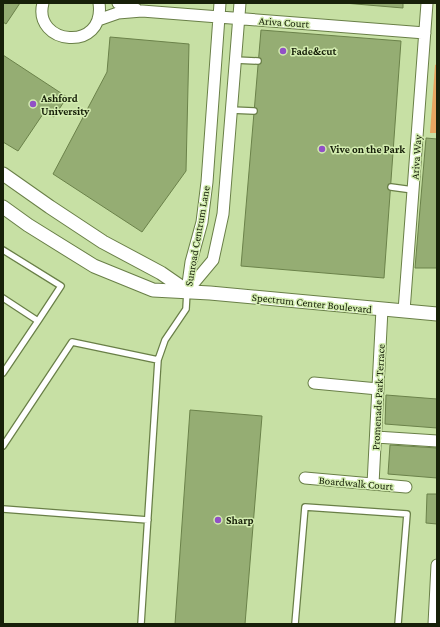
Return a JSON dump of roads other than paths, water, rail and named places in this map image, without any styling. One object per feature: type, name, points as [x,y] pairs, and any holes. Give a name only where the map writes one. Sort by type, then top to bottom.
[{"type":"street","name":"Ariva Court","points":[[43,3],[43,17],[47,26],[54,33],[72,39],[82,36],[90,31],[98,20],[118,13],[142,11],[425,33]]},
{"type":"street","points":[[98,20],[100,11],[99,3]]},
{"type":"street","name":"Ariva Court","points":[[118,3],[142,11]]},
{"type":"street","name":"Sunroad Centrum Lane","points":[[187,291],[191,262],[202,222],[207,182],[220,3]]},
{"type":"street","name":"Sunroad Centrum Lane","points":[[187,291],[213,260],[223,214],[240,3]]},
{"type":"street","name":"Ariva Way","points":[[404,311],[427,3]]},
{"type":"street","name":"Spectrum Center Boulevard","points":[[3,174],[50,207],[97,237],[161,273],[187,291]]},
{"type":"street","name":"Spectrum Center Boulevard","points":[[3,207],[28,225],[94,266],[153,290],[187,291],[437,314]]},
{"type":"street","name":"Promenade Park Terrace","points":[[373,484],[382,309]]},
{"type":"street","points":[[314,384],[378,389]]},
{"type":"street","points":[[376,437],[437,441]]},
{"type":"street","name":"Boardwalk Court","points":[[306,478],[406,487]]},
{"type":"street","points":[[434,624],[437,565]]},
{"type":"lane","points":[[235,60],[258,61]]},
{"type":"lane","points":[[231,110],[254,111]]},
{"type":"lane","points":[[391,187],[413,190]]},
{"type":"lane","points":[[3,250],[61,286],[3,373]]},
{"type":"lane","points":[[141,624],[158,360],[165,340],[186,309],[187,291]]},
{"type":"lane","points":[[3,298],[38,320]]},
{"type":"lane","points":[[3,446],[72,342],[158,360]]},
{"type":"lane","points":[[295,624],[305,507],[408,514],[398,624]]},
{"type":"lane","points":[[3,509],[148,520]]},
{"type":"place","name":"Fade&cut","points":[[283,51]]},
{"type":"place","name":"Ashford University","points":[[33,104]]},
{"type":"place","name":"Vive on the Park","points":[[322,149]]},
{"type":"place","name":"Sharp","points":[[218,520]]}]
